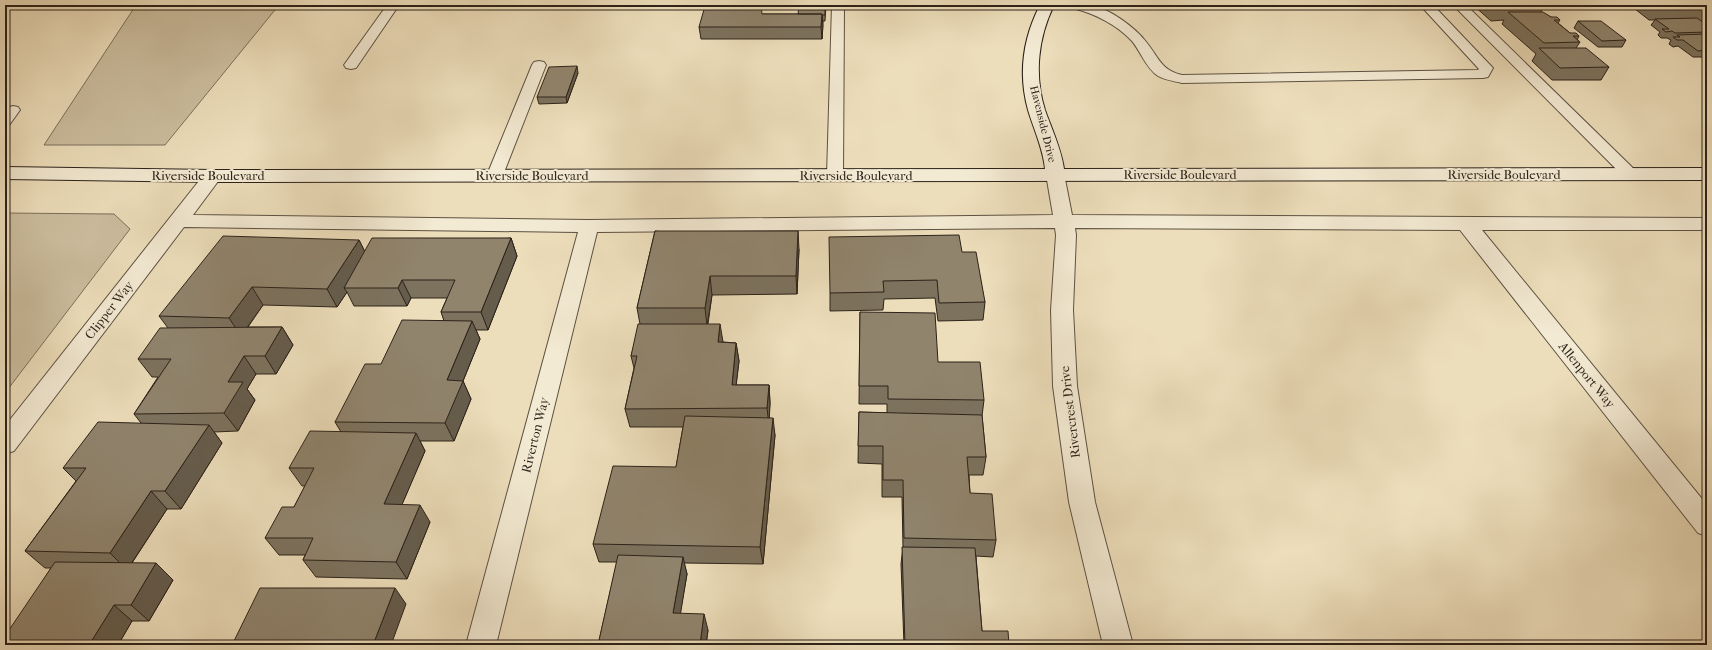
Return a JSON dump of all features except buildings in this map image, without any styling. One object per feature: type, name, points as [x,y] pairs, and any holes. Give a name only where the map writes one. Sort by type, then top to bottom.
[{"type":"street","name":"Havenside Drive","points":[[1047,5],[1040,18],[1033,42],[1030,67],[1034,100],[1051,149],[1055,174]]},
{"type":"street","name":"Riverside Boulevard","points":[[5,173],[212,176],[1707,174]]},
{"type":"street","name":"Rivercrest Drive","points":[[1055,174],[1066,234],[1062,310],[1065,386],[1082,502],[1118,645]]},
{"type":"street","name":"Clipper Way","points":[[5,444],[212,176]]},
{"type":"street","points":[[177,221],[589,226],[1000,221],[1707,224]]},
{"type":"street","name":"Allenport Way","points":[[1466,224],[1707,525]]},
{"type":"street","name":"Riverton Way","points":[[481,645],[589,226]]},
{"type":"lane","points":[[351,65],[393,5]]},
{"type":"lane","points":[[835,175],[838,5]]},
{"type":"lane","points":[[1077,5],[1096,10],[1116,22],[1137,39],[1160,72],[1170,77],[1182,79],[1483,74],[1486,68],[1426,5]]},
{"type":"lane","points":[[1459,5],[1630,174]]},
{"type":"lane","points":[[495,175],[539,65]]},
{"type":"shaded area","points":[[136,5],[279,5],[165,145],[44,145]]},
{"type":"shaded area","points":[[5,213],[114,214],[130,229],[5,393]]}]
